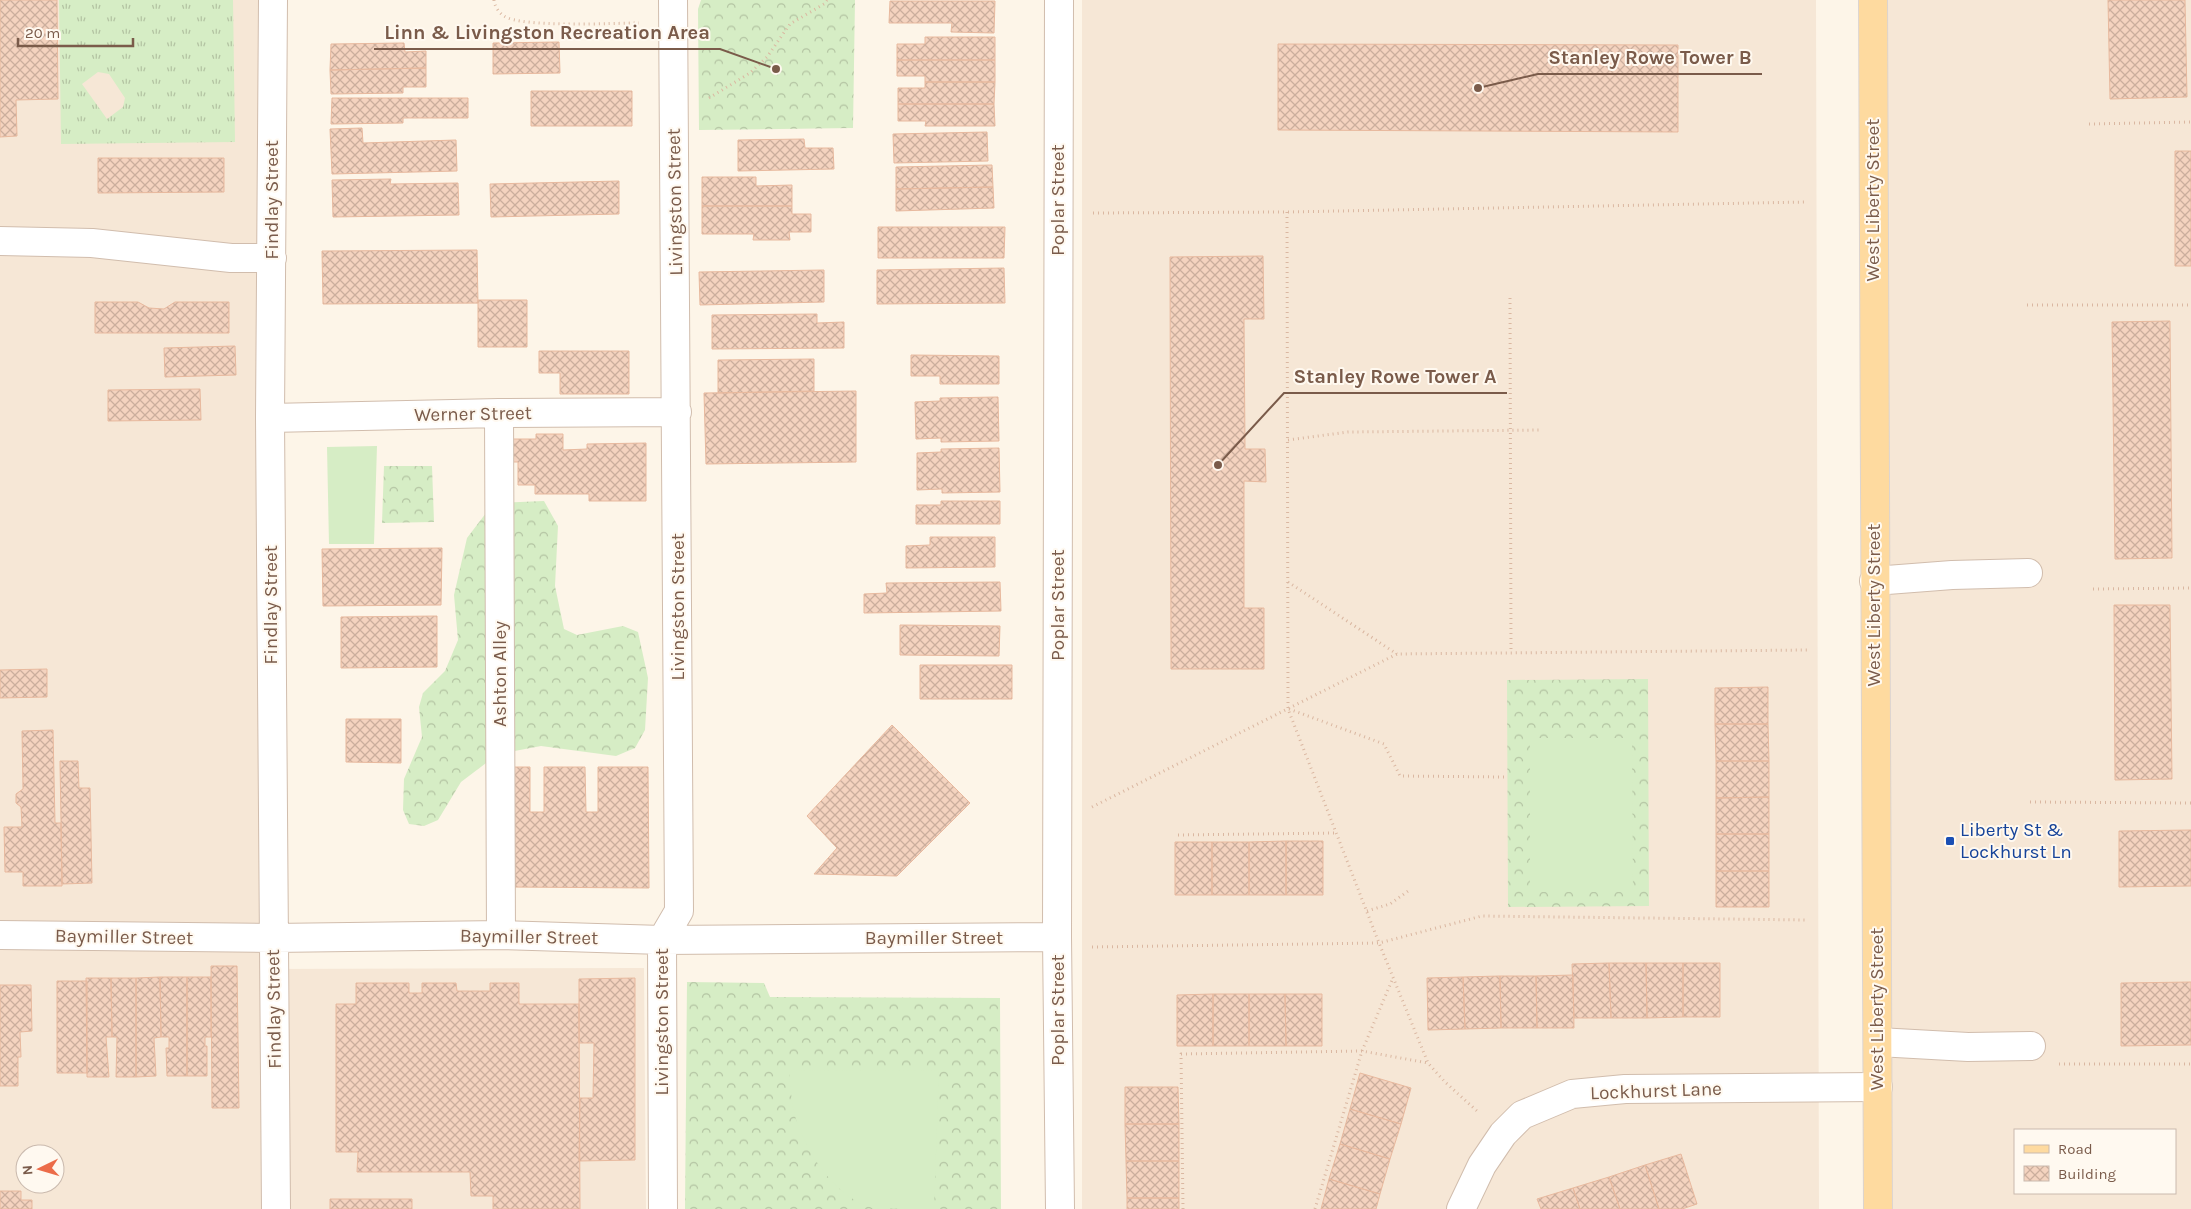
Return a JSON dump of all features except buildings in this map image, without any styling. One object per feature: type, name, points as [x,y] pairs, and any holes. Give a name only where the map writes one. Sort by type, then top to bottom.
[{"type":"main road","name":"West Liberty Street","points":[[1874,0],[1874,581],[1878,1209]]},
{"type":"street","name":"Findlay Street","points":[[273,0],[270,418],[276,1209]]},
{"type":"street","name":"Livingston Street","points":[[663,1209],[662,940],[679,912],[673,0]]},
{"type":"street","name":"Poplar Street","points":[[1059,0],[1057,938],[1060,1209]]},
{"type":"street","points":[[0,240],[92,243],[231,258],[272,258]]},
{"type":"street","name":"Werner Street","points":[[270,418],[499,413],[677,412]]},
{"type":"street","name":"Ashton Alley","points":[[499,413],[501,935]]},
{"type":"street","points":[[1874,581],[1952,575],[2028,573]]},
{"type":"street","name":"Baymiller Street","points":[[0,935],[273,938],[501,935],[662,940],[1057,938]]},
{"type":"street","points":[[1878,1042],[1968,1047],[2041,1055]]},
{"type":"street","name":"Lockhurst Lane","points":[[1461,1209],[1482,1165],[1503,1134],[1522,1115],[1572,1094],[1625,1089],[1878,1086]]},
{"type":"path","points":[[494,0],[494,4],[504,16],[524,23],[640,23]]},
{"type":"path","points":[[700,101],[750,74],[767,58],[790,24],[824,4],[827,0]]},
{"type":"path","points":[[2089,124],[2191,122]]},
{"type":"path","points":[[1090,213],[1287,212],[1806,202]]},
{"type":"path","points":[[1287,212],[1288,709],[1428,1063],[1445,1082],[1503,1134]]},
{"type":"path","points":[[1510,298],[1512,653]]},
{"type":"path","points":[[2027,305],[2191,305]]},
{"type":"path","points":[[1288,440],[1348,432],[1542,430]]},
{"type":"path","points":[[1288,582],[1397,654]]},
{"type":"path","points":[[2093,590],[2191,588]]},
{"type":"path","points":[[1092,807],[1397,654],[1807,650]]},
{"type":"path","points":[[1288,709],[1384,744],[1400,776],[1504,777]]},
{"type":"path","points":[[2030,802],[2191,803]]},
{"type":"path","points":[[1178,835],[1336,834]]},
{"type":"path","points":[[1367,911],[1390,904],[1411,889]]},
{"type":"path","points":[[1092,948],[1379,943],[1482,916],[1807,920]]},
{"type":"path","points":[[1315,1209],[1362,1051],[1393,978]]},
{"type":"path","points":[[1182,1209],[1181,1054],[1362,1051],[1428,1063]]},
{"type":"path","points":[[2041,1055],[2191,1064]]},
{"type":"shaded area","points":[[0,0],[260,0],[264,969],[644,968],[646,1209],[0,1209]]},
{"type":"shaded area","points":[[1082,0],[1816,0],[1819,1209],[1082,1209]]},
{"type":"shaded area","points":[[1873,0],[2191,0],[2191,1209],[1878,1209]]},
{"type":"green space","points":[[59,0],[233,0],[235,142],[61,144]],"holes":[[[98,72],[109,74],[125,98],[123,107],[107,119],[82,84]]]},
{"type":"green space","points":[[701,0],[855,0],[853,128],[699,130],[698,9]]},
{"type":"green space","points":[[377,446],[374,544],[329,544],[327,447]]},
{"type":"green space","points":[[384,466],[432,466],[434,522],[382,523]]},
{"type":"green space","points":[[544,501],[558,526],[555,586],[564,629],[577,635],[623,626],[638,632],[648,678],[645,730],[635,748],[616,756],[541,746],[498,754],[461,782],[438,820],[424,826],[409,824],[403,810],[404,779],[422,737],[419,707],[423,693],[445,671],[458,640],[454,595],[467,538],[486,513],[498,503]]},
{"type":"green space","points":[[1648,679],[1649,906],[1508,907],[1507,680]]},
{"type":"green space","points":[[1530,738],[1632,738],[1633,892],[1530,892]]},
{"type":"green space","points":[[687,982],[764,983],[770,997],[1000,998],[1001,1209],[685,1209]]},
{"type":"green space","points":[[789,1070],[939,1071],[934,1209],[873,1208],[845,1194],[821,1168],[803,1138],[793,1108]]},
{"type":"place","name":"Linn & Livingston Recreation Area","points":[[776,69]]},
{"type":"place","name":"Stanley Rowe Tower B","points":[[1478,88]]},
{"type":"place","name":"Stanley Rowe Tower A","points":[[1218,465]]},
{"type":"place","name":"Liberty St & Lockhurst Ln","points":[[1950,841]]}]
